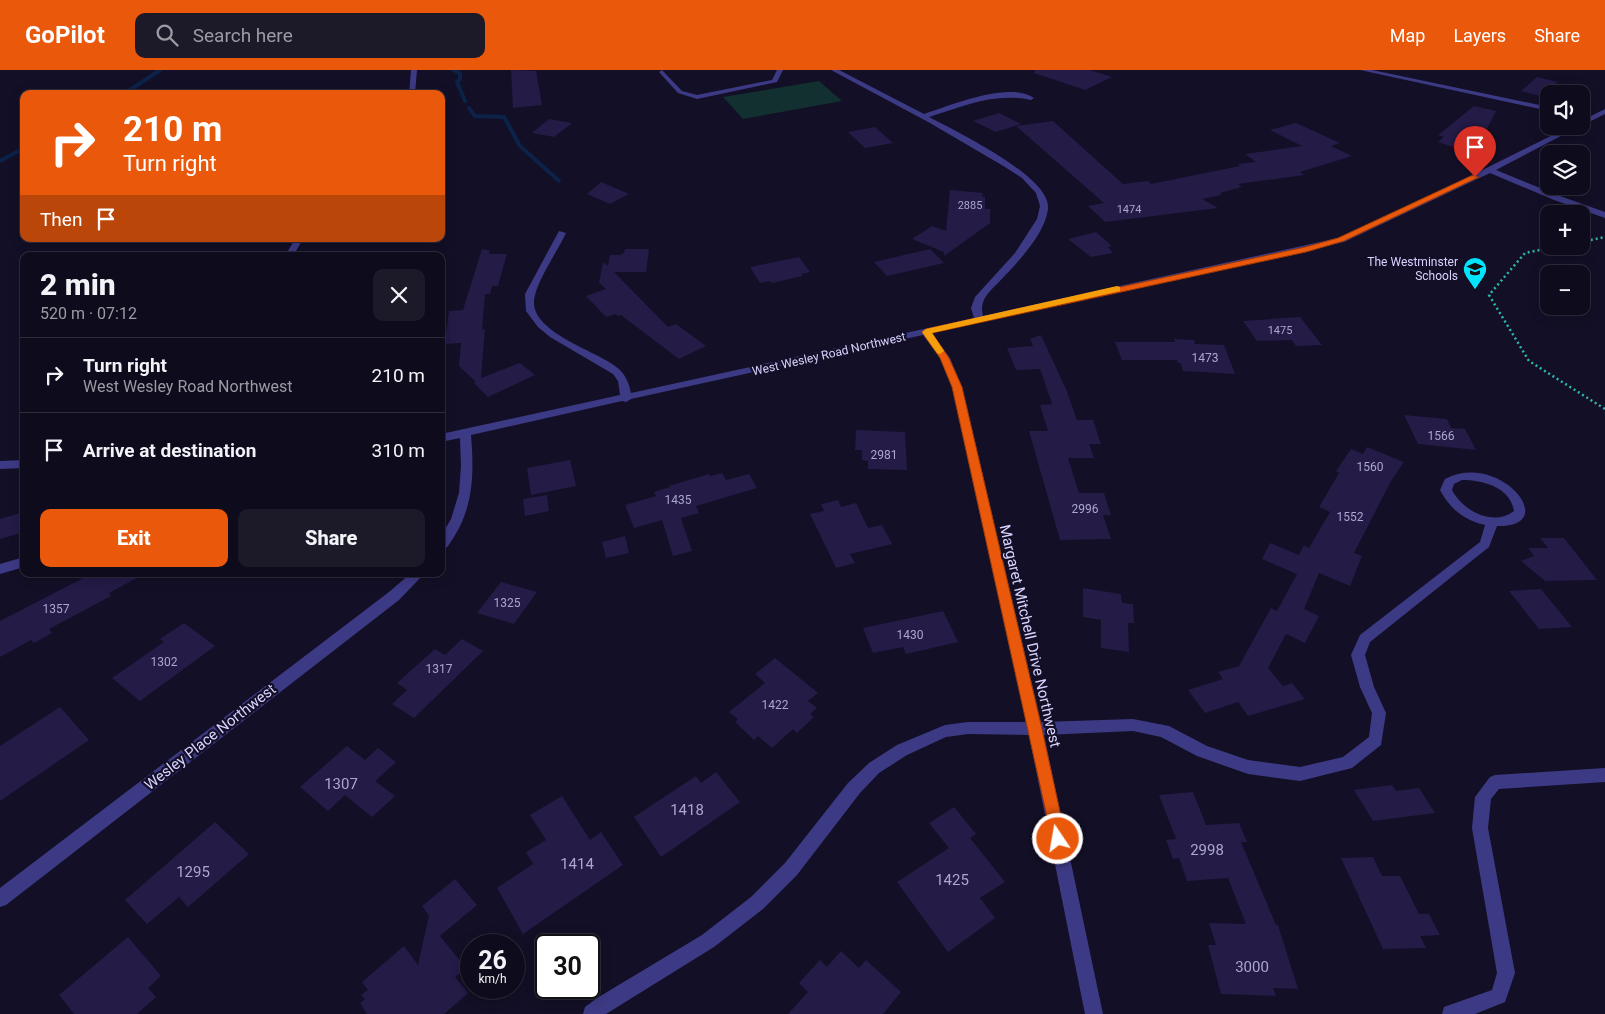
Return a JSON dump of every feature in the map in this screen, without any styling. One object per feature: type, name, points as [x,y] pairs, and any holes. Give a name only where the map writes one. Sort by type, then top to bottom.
[{"type":"street","points":[[412,90],[414,70]]},
{"type":"street","points":[[662,72],[680,92],[698,97],[775,81],[780,70]]},
{"type":"street","points":[[834,70],[924,116],[1020,173],[1034,184],[1042,197],[1044,210],[1038,226],[1027,242],[980,297],[976,308],[978,320]]},
{"type":"street","points":[[1364,70],[1540,107]]},
{"type":"street","points":[[924,116],[999,94],[1014,94],[1030,98]]},
{"type":"street","points":[[1591,119],[1605,111]]},
{"type":"street","name":"West Wesley Road Northwest","points":[[445,437],[1341,240],[1490,170],[1559,135]]},
{"type":"street","points":[[1490,170],[1557,198],[1605,214]]},
{"type":"street","points":[[562,233],[530,294],[528,303],[532,312],[558,337],[616,371],[625,384],[626,399]]},
{"type":"street","name":"Margaret Mitchell Drive Northwest","points":[[926,332],[945,358],[957,387],[1035,729],[1094,1014]]},
{"type":"street","points":[[445,541],[452,532],[466,500],[469,474],[465,434]]},
{"type":"street","points":[[0,465],[20,464]]},
{"type":"street","points":[[1460,476],[1478,477],[1498,484],[1512,494],[1520,506],[1520,513],[1509,521],[1492,522],[1476,517],[1458,507],[1446,490],[1449,482],[1460,476]]},
{"type":"street","points":[[592,1014],[603,1004],[708,941],[756,904],[791,869],[854,788],[874,768],[902,750],[944,731],[968,728],[1035,729],[1133,725],[1164,731],[1202,751],[1248,767],[1300,774],[1347,764],[1376,740],[1379,713],[1367,687],[1358,656],[1365,639],[1485,544],[1492,522]]},
{"type":"street","points":[[0,570],[20,563]]},
{"type":"street","name":"Wesley Place Northwest","points":[[0,899],[394,596],[415,577]]},
{"type":"street","points":[[1450,1014],[1499,996],[1506,973],[1480,828],[1483,797],[1495,782],[1605,775]]},
{"type":"path","points":[[1590,240],[1605,237]]},
{"type":"path","points":[[1540,250],[1525,253],[1488,295],[1529,361],[1605,409]]},
{"type":"green space","points":[[819,81],[842,101],[743,119],[723,97]]},
{"type":"building","points":[[511,70],[536,71],[542,105],[513,108]]},
{"type":"building","points":[[1035,70],[1090,70],[1112,77],[1085,90],[1034,73]]},
{"type":"building","points":[[1537,77],[1558,82],[1554,85],[1540,85],[1540,96],[1521,91]]},
{"type":"building","points":[[1474,106],[1496,111],[1486,131],[1481,130],[1459,149],[1438,142],[1444,137],[1438,135]]},
{"type":"building","points":[[999,113],[1021,124],[996,132],[973,121]]},
{"type":"building","points":[[549,119],[572,123],[554,137],[532,133]]},
{"type":"building","points":[[1053,121],[1123,184],[1148,181],[1151,184],[1240,166],[1238,164],[1256,162],[1245,154],[1302,146],[1270,130],[1296,123],[1340,143],[1331,146],[1352,156],[1300,172],[1304,175],[1238,184],[1242,187],[1220,193],[1221,195],[1202,199],[1218,208],[1105,222],[1088,206],[1104,203],[1016,126]]},
{"type":"building","points":[[875,127],[893,143],[865,148],[848,132]]},
{"type":"building","points":[[601,182],[629,194],[610,204],[587,194]]},
{"type":"building","points":[[950,190],[983,193],[985,209],[990,209],[990,223],[944,256],[944,252],[912,239],[932,226],[946,231]]},
{"type":"building","points":[[1096,232],[1112,246],[1108,247],[1113,253],[1091,257],[1068,239]]},
{"type":"building","points":[[482,249],[490,251],[489,254],[507,254],[498,286],[492,286],[490,294],[485,294],[482,330],[485,329],[481,378],[520,363],[535,375],[488,397],[459,366],[461,343],[445,344],[449,311],[463,310]]},
{"type":"building","points":[[625,249],[649,249],[646,272],[614,272],[668,327],[676,324],[706,346],[679,359],[621,315],[618,316],[616,314],[606,317],[586,296],[606,289],[599,283],[603,262],[608,266],[610,255],[620,255],[624,253]]},
{"type":"building","points":[[930,249],[944,263],[887,276],[874,262]]},
{"type":"building","points":[[799,257],[810,272],[801,274],[803,276],[772,283],[770,281],[760,283],[750,267]]},
{"type":"building","points":[[1300,317],[1322,345],[1296,346],[1292,340],[1257,341],[1243,321]]},
{"type":"building","points":[[1041,335],[1066,389],[1077,420],[1093,420],[1101,444],[1089,444],[1094,458],[1068,458],[1079,493],[1104,493],[1111,515],[1103,515],[1111,539],[1060,540],[1029,431],[1048,431],[1040,405],[1052,404],[1040,369],[1016,370],[1007,348],[1033,346],[1030,339]]},
{"type":"building","points":[[1174,339],[1194,340],[1195,344],[1224,345],[1235,374],[1183,371],[1181,363],[1178,363],[1177,360],[1122,360],[1115,342],[1175,342]]},
{"type":"building","points":[[1404,415],[1447,419],[1451,428],[1465,429],[1476,450],[1418,444]]},
{"type":"building","points":[[856,430],[905,432],[907,470],[868,469],[868,461],[862,460],[862,450],[855,450]]},
{"type":"building","points":[[1367,447],[1404,462],[1391,481],[1354,553],[1362,556],[1350,586],[1319,573],[1304,609],[1319,616],[1305,643],[1286,634],[1268,668],[1283,686],[1292,683],[1305,699],[1248,716],[1238,702],[1205,713],[1188,690],[1223,679],[1218,672],[1239,666],[1271,608],[1277,611],[1297,574],[1262,559],[1270,543],[1299,555],[1304,545],[1309,548],[1330,512],[1319,507],[1339,473],[1336,471],[1351,449],[1363,454]]},
{"type":"building","points":[[570,460],[576,486],[531,495],[527,468]]},
{"type":"building","points":[[722,473],[726,480],[749,474],[757,488],[696,506],[699,513],[681,518],[692,551],[673,556],[662,520],[634,528],[625,505],[656,496],[654,492],[669,486],[709,474],[710,476]]},
{"type":"building","points":[[547,495],[549,511],[525,516],[523,499]]},
{"type":"building","points":[[838,500],[841,507],[856,503],[868,528],[882,525],[892,544],[850,554],[855,563],[836,568],[810,514],[824,511],[821,504]]},
{"type":"building","points":[[20,513],[20,533],[0,539],[0,519]]},
{"type":"building","points":[[625,536],[629,553],[606,558],[602,542]]},
{"type":"building","points":[[1540,538],[1564,538],[1597,580],[1545,581],[1521,561],[1534,556],[1528,548],[1548,548]]},
{"type":"building","points":[[85,577],[99,577],[101,579],[105,577],[138,577],[109,593],[111,596],[49,629],[52,633],[34,643],[31,640],[0,657],[0,621]]},
{"type":"building","points":[[501,582],[537,592],[514,624],[477,613]]},
{"type":"building","points":[[1083,588],[1121,594],[1122,603],[1133,604],[1134,623],[1128,623],[1129,652],[1101,648],[1101,620],[1083,617]]},
{"type":"building","points":[[1541,589],[1572,627],[1539,629],[1509,591]]},
{"type":"building","points":[[943,611],[958,642],[906,654],[903,647],[873,653],[863,628]]},
{"type":"building","points":[[184,623],[215,646],[140,701],[112,678],[164,642],[160,639]]},
{"type":"building","points":[[462,639],[483,651],[414,718],[392,704],[407,690],[397,683],[435,649],[445,655]]},
{"type":"building","points":[[775,658],[818,693],[808,701],[817,708],[810,714],[814,717],[797,733],[793,729],[772,748],[758,736],[754,740],[735,722],[738,719],[729,712],[765,683],[755,674]]},
{"type":"building","points":[[60,707],[89,740],[0,801],[0,746]]},
{"type":"building","points":[[347,746],[365,760],[378,748],[396,762],[375,781],[395,796],[372,817],[345,795],[328,811],[300,787]]},
{"type":"building","points":[[716,772],[740,802],[661,857],[634,817],[696,776],[701,783]]},
{"type":"building","points":[[1392,785],[1396,791],[1419,788],[1435,813],[1373,821],[1354,790]]},
{"type":"building","points":[[1193,792],[1206,825],[1239,823],[1247,842],[1241,842],[1276,925],[1278,925],[1298,989],[1273,988],[1276,996],[1221,994],[1208,945],[1216,945],[1209,923],[1246,924],[1228,878],[1187,881],[1179,858],[1173,859],[1166,840],[1176,839],[1159,795]]},
{"type":"building","points":[[562,796],[590,840],[601,832],[623,865],[523,934],[497,888],[533,864],[526,852],[546,840],[530,815]]},
{"type":"building","points":[[954,807],[976,834],[970,838],[1005,882],[980,898],[995,918],[948,952],[897,882],[949,848],[929,823]]},
{"type":"building","points":[[215,822],[249,854],[188,907],[179,897],[147,924],[125,900]]},
{"type":"building","points":[[1373,857],[1382,876],[1400,876],[1419,914],[1429,914],[1440,935],[1420,936],[1426,948],[1383,949],[1341,858]]},
{"type":"building","points":[[455,879],[477,905],[440,936],[460,961],[460,973],[455,977],[460,983],[461,999],[444,1014],[367,1014],[360,1003],[365,999],[361,995],[368,990],[362,982],[404,946],[418,965],[429,916],[422,906]]},
{"type":"building","points":[[128,937],[161,976],[148,988],[156,997],[137,1014],[74,1014],[59,995]]},
{"type":"building","points":[[841,951],[859,968],[866,960],[901,992],[883,1014],[788,1014],[808,992],[799,983],[820,960],[827,967]]},
{"type":"waterway","points":[[130,90],[160,70]]},
{"type":"waterway","points":[[453,70],[460,73],[460,79],[457,82],[465,101]]},
{"type":"waterway","points":[[469,108],[475,116],[504,117],[520,146],[559,181]]},
{"type":"waterway","points":[[0,161],[20,150]]},
{"type":"slow traffic","points":[[940,351],[926,332],[1117,289]]},
{"type":"place","name":"The Westminster Schools","points":[[1475,290]]},
{"type":"route","points":[[1058,839],[1035,729],[957,387],[945,358],[926,332],[1341,240],[1364,231],[1475,177]]}]
